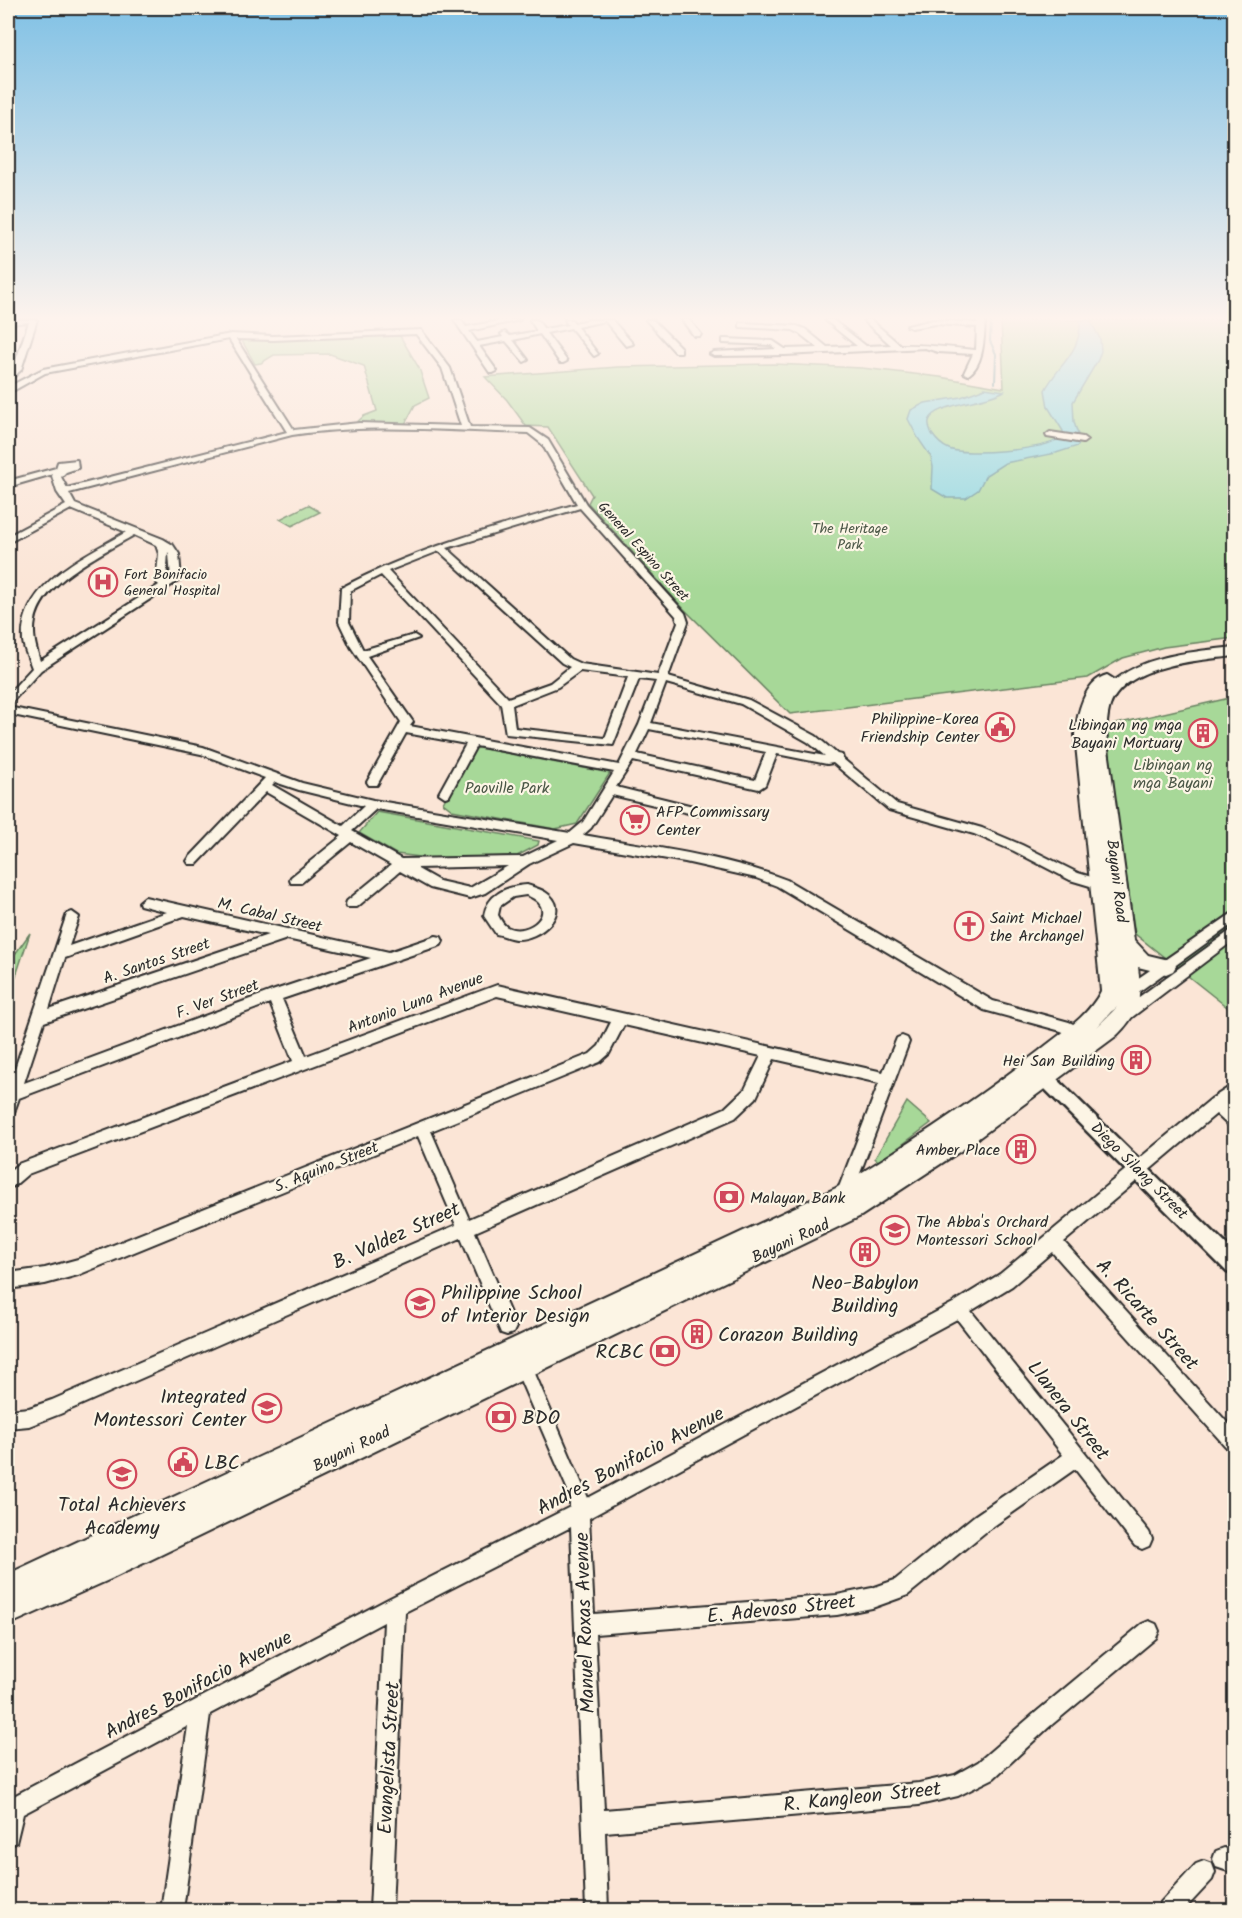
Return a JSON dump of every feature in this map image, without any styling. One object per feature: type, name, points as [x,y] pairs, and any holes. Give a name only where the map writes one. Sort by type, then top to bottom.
[{"type":"main road","name":"Bayani Road","points":[[8,1588],[515,1346],[848,1202],[926,1162],[1044,1077],[1086,1037],[1111,991],[1110,887],[1098,734],[1103,703],[1123,681],[1143,670],[1164,662],[1234,644]]},
{"type":"main road","name":"Bayani Road","points":[[1201,652],[1234,652]]},
{"type":"main road","name":"Bayani Road","points":[[848,1202],[1030,1071],[1121,1018],[1130,1000],[1131,990],[1125,943],[1110,887]]},
{"type":"main road","points":[[1125,943],[1142,961],[1166,966]]},
{"type":"main road","name":"Bayani Road","points":[[8,1611],[100,1569],[515,1346]]},
{"type":"street","points":[[277,410],[292,433]]},
{"type":"street","points":[[460,410],[466,428]]},
{"type":"street","points":[[62,492],[292,433],[335,427],[530,431],[540,437],[551,450],[582,505],[440,547],[382,570],[345,590],[344,622],[361,654],[407,722],[374,782]]},
{"type":"street","points":[[1050,435],[1083,440]]},
{"type":"street","points":[[8,700],[38,668],[176,579],[174,554],[170,547],[71,506],[56,476],[62,468]]},
{"type":"street","points":[[8,479],[62,468]]},
{"type":"street","points":[[8,484],[62,468]]},
{"type":"street","name":"General Espino Street","points":[[571,839],[587,825],[630,756],[663,680],[683,622],[681,615],[582,505]]},
{"type":"street","points":[[8,540],[71,506]]},
{"type":"street","points":[[38,668],[30,653],[28,639],[31,611],[37,599],[49,586],[77,566],[135,531]]},
{"type":"street","points":[[440,547],[566,660],[578,667],[635,674],[745,702],[802,733],[838,758],[893,807],[978,831],[1018,848],[1074,877],[1110,887]]},
{"type":"street","points":[[382,570],[506,703],[510,730],[609,742],[635,674]]},
{"type":"street","points":[[361,654],[414,638]]},
{"type":"street","points":[[506,703],[554,685],[578,667]]},
{"type":"street","points":[[8,711],[203,751],[269,782],[347,834],[435,885],[470,893],[480,890],[525,861],[571,839]]},
{"type":"street","points":[[645,725],[827,760],[838,758]]},
{"type":"street","points":[[404,729],[622,769]]},
{"type":"street","points":[[445,794],[473,741]]},
{"type":"street","points":[[630,756],[759,785],[772,750]]},
{"type":"street","points":[[269,782],[373,804],[685,857],[766,876],[817,902],[989,1006],[1086,1037]]},
{"type":"street","points":[[193,861],[269,782]]},
{"type":"street","points":[[610,790],[697,811]]},
{"type":"street","points":[[296,880],[347,834],[373,804]]},
{"type":"street","points":[[352,904],[400,864],[525,861]]},
{"type":"street","points":[[512,870],[525,884],[527,890]]},
{"type":"street","name":"M. Cabal Street","points":[[145,902],[387,956]]},
{"type":"street","points":[[59,955],[183,911]]},
{"type":"street","points":[[8,1110],[72,917]]},
{"type":"street","points":[[1099,1013],[1234,917]]},
{"type":"street","points":[[1121,1018],[1234,933]]},
{"type":"street","name":"A. Santos Street","points":[[38,1018],[285,934]]},
{"type":"street","name":"F. Ver Street","points":[[13,1094],[274,996],[436,941]]},
{"type":"street","name":"Antonio Luna Avenue","points":[[8,1181],[23,1169],[497,990],[888,1079]]},
{"type":"street","points":[[274,996],[302,1065]]},
{"type":"street","name":"S. Aquino Street","points":[[8,1281],[45,1276],[78,1267],[595,1058],[604,1050],[621,1017]]},
{"type":"street","points":[[848,1202],[902,1042]]},
{"type":"street","name":"B. Valdez Street","points":[[8,1419],[29,1417],[54,1408],[743,1106],[753,1093],[770,1052]]},
{"type":"street","name":"Diego Silang Street","points":[[1044,1077],[1140,1169],[1234,1265]]},
{"type":"street","name":"Andres Bonifacio Avenue","points":[[10,1809],[395,1606],[579,1513],[960,1309],[1006,1280],[1054,1242],[1234,1090]]},
{"type":"street","points":[[1216,1104],[1234,1121]]},
{"type":"street","name":"Manuel Roxas Avenue","points":[[422,1127],[579,1495],[597,1911]]},
{"type":"street","name":"A. Ricarte Street","points":[[1054,1242],[1234,1443]]},
{"type":"street","name":"Llanera Street","points":[[960,1309],[1142,1539]]},
{"type":"street","name":"E. Adevoso Street","points":[[583,1625],[837,1605],[872,1598],[902,1588],[981,1523],[1077,1456]]},
{"type":"street","name":"Evangelista Street","points":[[381,1911],[395,1606]]},
{"type":"street","name":"R. Kangleon Street","points":[[592,1822],[919,1794],[958,1785],[986,1770],[1149,1631]]},
{"type":"street","points":[[172,1911],[201,1708]]},
{"type":"street","points":[[8,1835],[10,1809]]},
{"type":"street","points":[[1169,1911],[1204,1872]]},
{"type":"green space","points":[[413,410],[405,424],[355,424],[364,416],[377,411]]},
{"type":"green space","name":"The Heritage Park","points":[[514,410],[1234,410],[1234,638],[1164,647],[1123,658],[1088,678],[790,714],[684,609],[588,503],[592,495],[548,427],[526,426]]},
{"type":"green space","points":[[308,505],[320,512],[292,526],[280,519]]},
{"type":"green space","name":"Libingan ng mga Bayani","points":[[1234,697],[1234,1008],[1232,1011],[1135,934],[1113,788],[1107,726]]},
{"type":"green space","name":"Paoville Park","points":[[473,747],[610,773],[577,824],[555,829],[452,810],[443,803]]},
{"type":"green space","points":[[377,812],[539,841],[538,845],[517,856],[437,859],[396,854],[359,833]]},
{"type":"green space","points":[[30,933],[8,1000],[8,964]]},
{"type":"green space","points":[[907,1102],[931,1123],[879,1162],[875,1158]]},
{"type":"water","points":[[912,410],[942,410],[933,415],[929,421],[932,434],[939,443],[958,451],[987,452],[1022,449],[1050,443],[1058,439],[1063,431],[1050,410],[1073,410],[1074,422],[1080,441],[1078,446],[1056,453],[1005,463],[986,475],[978,490],[966,498],[947,498],[932,489],[931,457],[908,419]]},
{"type":"place","name":"Fort Bonifacio General Hospital","points":[[103,582]]},
{"type":"place","name":"Philippine-Korea Friendship Center","points":[[1000,727]]},
{"type":"place","name":"Libingan ng mga Bayani Mortuary","points":[[1203,733]]},
{"type":"place","name":"AFP Commissary Center","points":[[635,820]]},
{"type":"place","name":"Saint Michael the Archangel","points":[[969,926]]},
{"type":"place","name":"Hei San Building","points":[[1136,1060]]},
{"type":"place","name":"Amber Place","points":[[1021,1149]]},
{"type":"place","name":"Malayan Bank","points":[[729,1197]]},
{"type":"place","name":"The Abba's Orchard Montessori School","points":[[895,1230]]},
{"type":"place","name":"Neo-Babylon Building","points":[[865,1252]]},
{"type":"place","name":"Philippine School of Interior Design","points":[[420,1303]]},
{"type":"place","name":"Corazon Building","points":[[697,1334]]},
{"type":"place","name":"RCBC","points":[[665,1351]]},
{"type":"place","name":"Integrated Montessori Center","points":[[267,1408]]},
{"type":"place","name":"BDO","points":[[501,1417]]},
{"type":"place","name":"LBC","points":[[183,1462]]},
{"type":"place","name":"Total Achievers Academy","points":[[122,1474]]}]
